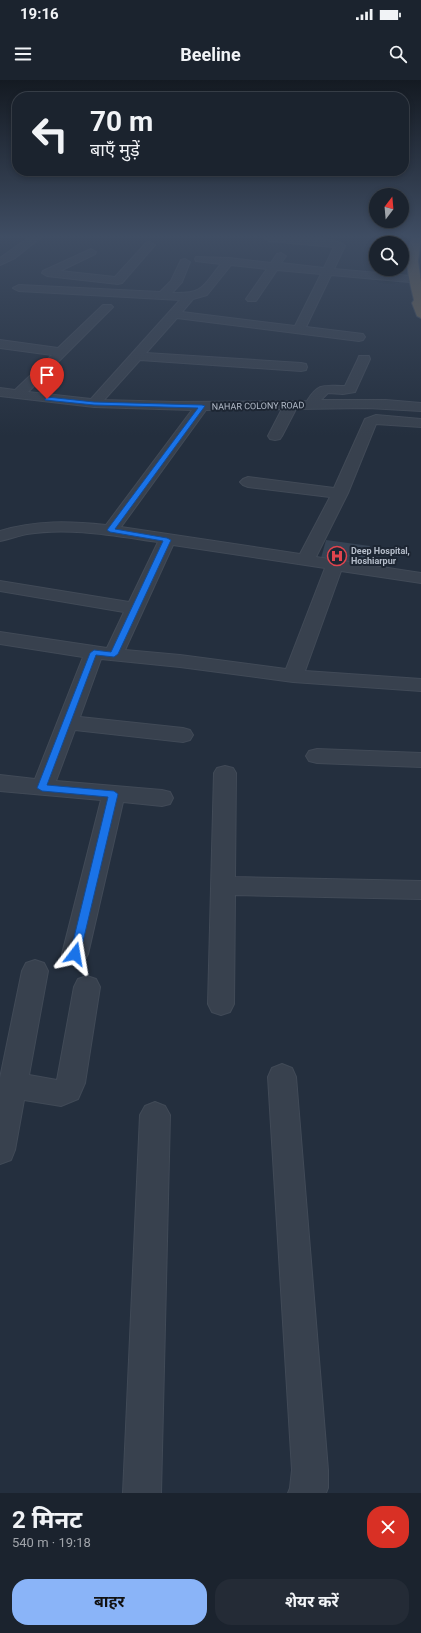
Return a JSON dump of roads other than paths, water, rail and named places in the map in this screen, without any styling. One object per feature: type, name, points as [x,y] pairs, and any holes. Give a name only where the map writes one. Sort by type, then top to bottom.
[{"type":"highway","points":[[418,304],[421,314]]},
{"type":"street","points":[[94,404],[182,304]]},
{"type":"street","points":[[299,330],[312,304]]},
{"type":"street","points":[[18,395],[107,307]]},
{"type":"street","points":[[173,314],[359,336]]},
{"type":"street","points":[[0,344],[60,352]]},
{"type":"street","points":[[138,356],[301,367]]},
{"type":"street","points":[[311,405],[320,392],[324,389],[344,391],[350,389],[364,360]]},
{"type":"street","name":"NAHAR COLONY ROAD","points":[[0,392],[94,404],[202,406],[383,404],[421,407]]},
{"type":"street","points":[[276,436],[291,405]]},
{"type":"street","points":[[110,530],[202,406]]},
{"type":"street","points":[[305,561],[340,493],[372,420],[385,419],[421,423]]},
{"type":"street","points":[[248,482],[340,493]]},
{"type":"street","points":[[0,536],[20,530],[54,526],[110,530],[334,566],[421,578]]},
{"type":"street","points":[[114,654],[167,540]]},
{"type":"street","points":[[293,676],[334,566]]},
{"type":"street","points":[[0,586],[136,609]]},
{"type":"street","points":[[0,638],[94,653],[180,661],[293,676],[421,684]]},
{"type":"street","points":[[42,788],[94,653]]},
{"type":"street","points":[[67,722],[183,735]]},
{"type":"street","points":[[317,756],[421,760]]},
{"type":"street","points":[[221,1004],[225,773]]},
{"type":"street","points":[[0,783],[162,798]]},
{"type":"street","points":[[75,954],[114,794]]},
{"type":"street","points":[[223,886],[421,890]]},
{"type":"street","points":[[0,1150],[35,971]]},
{"type":"street","points":[[13,1086],[61,1093],[68,1090],[71,1082],[87,987]]},
{"type":"street","points":[[282,1077],[310,1470],[309,1488],[307,1493]]},
{"type":"street","points":[[142,1493],[155,1115]]},
{"type":"place","name":"Deep Hospital, Hoshiarpur","points":[[337,556]]}]
